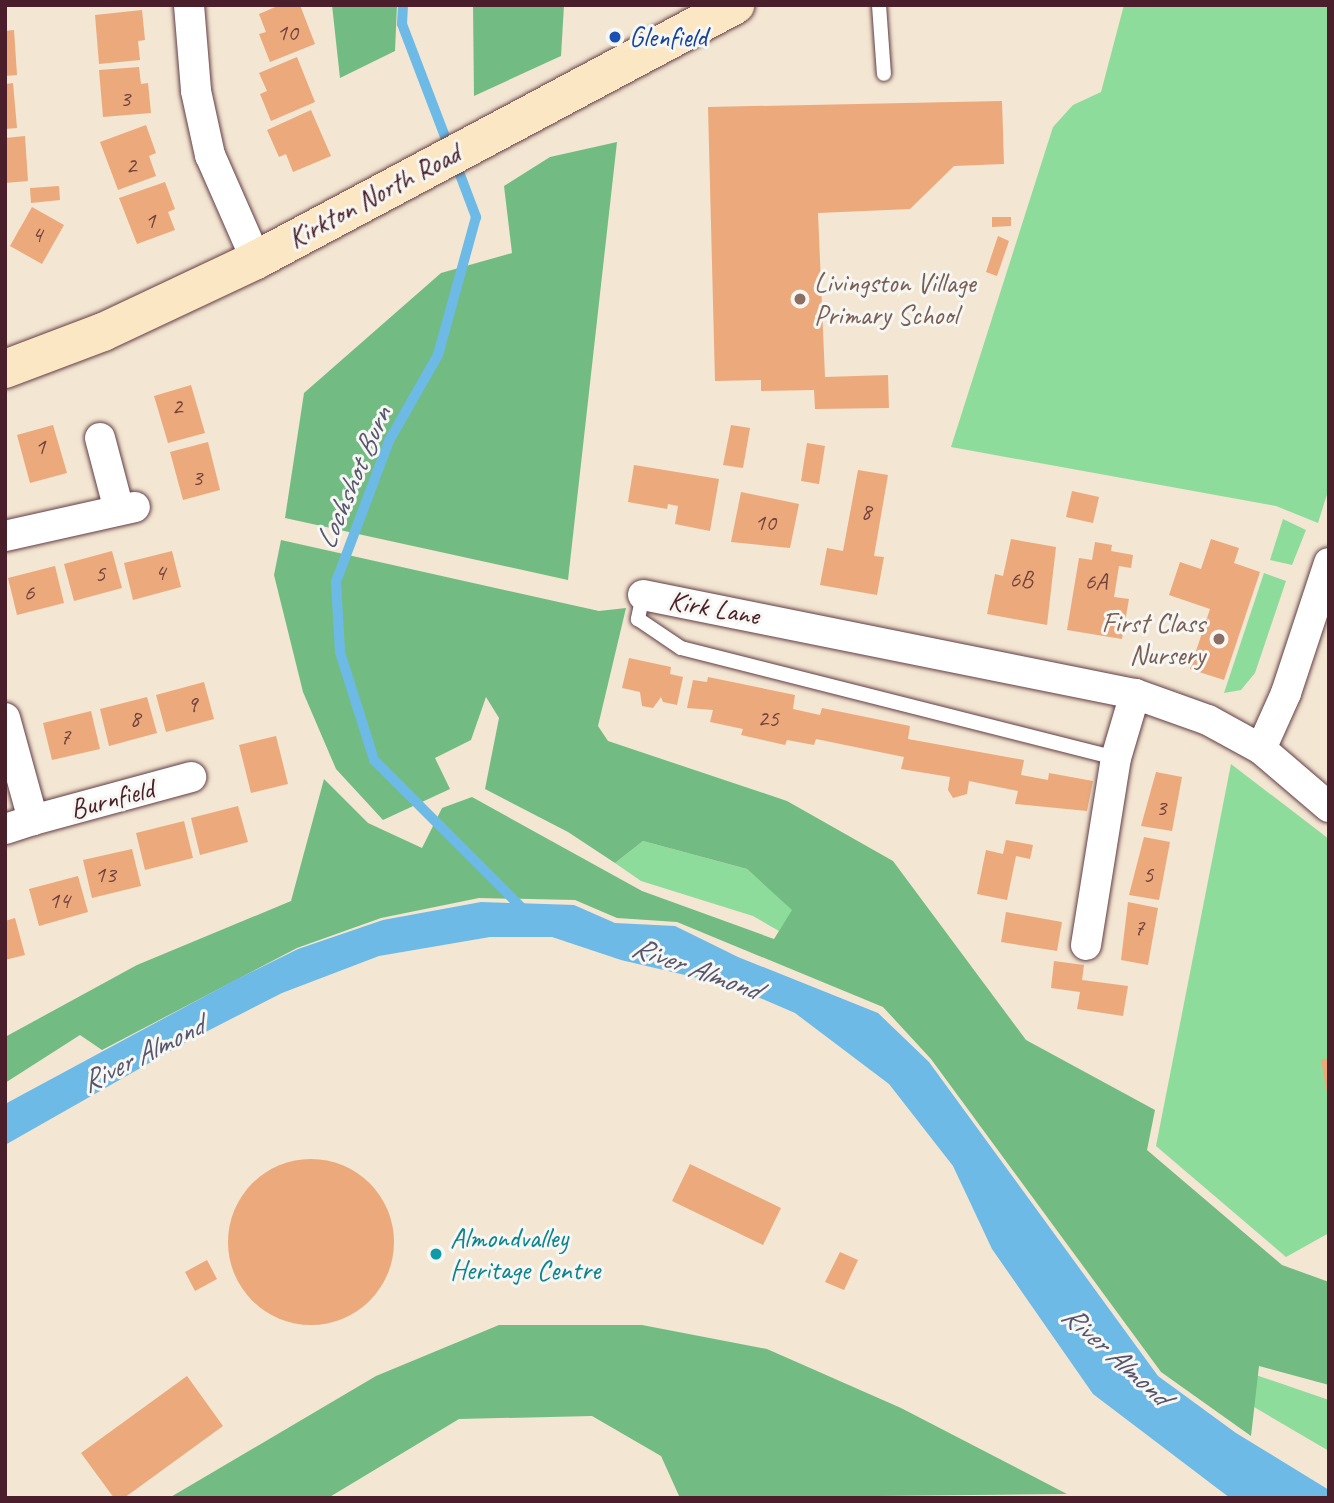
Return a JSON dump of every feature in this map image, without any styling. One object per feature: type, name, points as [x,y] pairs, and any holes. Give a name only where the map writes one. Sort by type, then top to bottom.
[{"type":"main road","name":"Kirkton North Road","points":[[5,369],[103,332],[256,260],[411,175],[736,5]]},
{"type":"street","points":[[189,5],[196,91],[210,155],[239,230],[256,260]]},
{"type":"street","points":[[5,536],[127,508],[100,438]]},
{"type":"street","points":[[1261,749],[1286,693],[1328,566]]},
{"type":"street","name":"Kirk Lane","points":[[643,596],[831,629],[1135,694],[1208,720],[1261,749],[1329,807]]},
{"type":"street","points":[[1086,946],[1116,758],[1135,694]]},
{"type":"street","name":"Burnfield","points":[[5,718],[19,825],[191,777]]},
{"type":"lane","points":[[879,5],[884,74]]},
{"type":"lane","name":"Kirk Lane","points":[[643,596],[638,619],[681,648],[1116,758]]},
{"type":"green space","points":[[332,5],[397,5],[395,51],[340,78]]},
{"type":"green space","points":[[473,5],[564,5],[561,56],[474,96]]},
{"type":"green space","points":[[1124,5],[1329,5],[1329,488],[1318,523],[1276,506],[951,447],[1053,127],[1073,105],[1101,92]]},
{"type":"green space","points":[[617,142],[568,580],[285,518],[304,393],[441,273],[512,253],[504,186],[550,157]]},
{"type":"green space","points":[[1283,519],[1306,530],[1292,565],[1270,560]]},
{"type":"green space","points":[[281,540],[599,611],[626,608],[598,726],[608,741],[787,801],[893,861],[1026,1040],[1155,1110],[1147,1150],[1282,1265],[1329,1282],[1329,1385],[1259,1366],[1251,1436],[1161,1372],[931,1059],[883,1007],[677,922],[617,918],[575,900],[479,898],[381,918],[297,948],[102,1050],[80,1035],[5,1083],[5,1037],[137,965],[291,901],[324,779],[368,823],[422,848],[442,808],[472,797],[642,891],[774,939],[792,910],[747,869],[643,841],[615,863],[568,832],[485,789],[499,718],[486,697],[471,740],[435,758],[450,789],[383,820],[336,769],[303,692],[274,575]]},
{"type":"green space","points":[[1264,573],[1286,581],[1255,673],[1241,690],[1224,693]]},
{"type":"green space","points":[[1231,764],[1329,839],[1329,1233],[1286,1257],[1156,1146]]},
{"type":"green space","points":[[643,841],[747,869],[793,910],[779,931],[753,916],[641,881],[615,863]]},
{"type":"green space","points":[[499,1325],[642,1325],[767,1349],[901,1408],[1067,1494],[680,1498],[661,1456],[592,1416],[459,1419],[328,1498],[169,1498],[376,1376]]},
{"type":"green space","points":[[1247,1372],[1329,1400],[1329,1451],[1242,1400]]},
{"type":"water","name":"River Almond","points":[[481,902],[574,905],[615,923],[675,926],[738,957],[878,1013],[929,1062],[1158,1376],[1236,1433],[1329,1490],[1329,1498],[1230,1498],[1093,1394],[992,1249],[953,1166],[889,1084],[795,1013],[732,986],[621,960],[552,937],[490,937],[379,956],[282,993],[188,1041],[5,1145],[5,1104],[235,980],[298,949],[383,920]]},
{"type":"building","points":[[280,5],[300,5],[315,44],[270,62],[259,34],[266,32],[259,14]]},
{"type":"building","points":[[142,10],[145,40],[138,41],[140,60],[99,64],[95,15]]},
{"type":"building","points":[[14,30],[17,75],[5,76],[5,31]]},
{"type":"building","points":[[297,57],[315,102],[271,121],[260,94],[267,91],[259,73]]},
{"type":"building","points":[[139,67],[141,84],[148,83],[151,113],[103,117],[99,70]]},
{"type":"building","points":[[13,83],[17,128],[5,129],[5,84]]},
{"type":"building","points":[[1002,101],[1004,164],[954,166],[910,209],[818,213],[825,377],[888,375],[889,408],[815,409],[814,390],[761,391],[761,380],[715,381],[708,107]]},
{"type":"building","points":[[311,110],[331,156],[293,172],[286,154],[279,157],[267,130]]},
{"type":"building","points":[[146,125],[156,153],[149,156],[156,176],[118,190],[100,142]]},
{"type":"building","points":[[25,136],[28,181],[5,183],[5,138]]},
{"type":"building","points":[[165,182],[175,209],[168,212],[175,230],[137,244],[119,198]]},
{"type":"building","points":[[59,186],[60,200],[31,203],[30,188]]},
{"type":"building","points":[[32,207],[64,225],[42,264],[10,246]]},
{"type":"building","points":[[992,217],[1011,217],[1011,226],[992,227]]},
{"type":"building","points":[[998,236],[1009,241],[997,276],[986,272]]},
{"type":"building","points":[[191,385],[205,433],[168,443],[154,396]]},
{"type":"building","points":[[53,425],[67,473],[30,483],[17,435]]},
{"type":"building","points":[[731,425],[750,428],[743,468],[723,465]]},
{"type":"building","points":[[208,442],[220,490],[183,500],[170,452]]},
{"type":"building","points":[[807,443],[825,446],[819,484],[801,481]]},
{"type":"building","points":[[634,465],[719,479],[710,531],[675,524],[678,506],[668,504],[667,509],[628,502]]},
{"type":"building","points":[[858,470],[888,475],[874,556],[884,557],[877,595],[820,585],[827,548],[843,551]]},
{"type":"building","points":[[1072,491],[1099,497],[1093,523],[1066,517]]},
{"type":"building","points":[[741,492],[799,504],[790,548],[731,542]]},
{"type":"building","points":[[1011,539],[1056,547],[1047,625],[987,614],[995,574],[1003,576]]},
{"type":"building","name":"First Class Nursery","points":[[1211,539],[1239,548],[1234,563],[1260,572],[1224,680],[1190,669],[1210,609],[1169,595],[1180,562],[1201,569]]},
{"type":"building","points":[[1095,542],[1112,545],[1111,551],[1133,555],[1131,568],[1119,566],[1114,597],[1129,599],[1122,639],[1067,630],[1079,558],[1092,560]]},
{"type":"building","points":[[112,551],[122,588],[74,601],[64,564]]},
{"type":"building","points":[[172,551],[181,587],[133,600],[124,563]]},
{"type":"building","points":[[55,566],[64,603],[17,615],[8,578]]},
{"type":"building","points":[[629,658],[671,667],[670,674],[683,677],[677,705],[663,702],[661,697],[653,708],[642,706],[640,692],[622,688]]},
{"type":"building","points":[[708,677],[795,695],[793,709],[820,715],[822,708],[910,726],[908,739],[1024,760],[1021,775],[1048,780],[1049,773],[1093,781],[1087,811],[1015,804],[1018,791],[969,781],[967,794],[953,798],[948,790],[950,777],[901,769],[904,757],[816,739],[814,745],[787,740],[785,745],[741,735],[743,729],[710,722],[713,710],[687,708],[693,680],[707,682]]},
{"type":"building","points":[[204,682],[214,719],[166,732],[156,695]]},
{"type":"building","points":[[147,697],[157,733],[109,746],[100,709]]},
{"type":"building","points":[[91,711],[100,749],[52,760],[43,723]]},
{"type":"building","points":[[276,736],[288,784],[251,793],[239,745]]},
{"type":"building","points":[[1156,772],[1182,777],[1172,831],[1141,826]]},
{"type":"building","points":[[238,806],[248,842],[200,855],[191,818]]},
{"type":"building","points":[[184,821],[193,858],[145,870],[136,833]]},
{"type":"building","points":[[1144,837],[1170,842],[1159,900],[1129,895]]},
{"type":"building","points":[[1006,840],[1033,845],[1030,859],[1016,856],[1007,900],[977,894],[986,850],[1003,854]]},
{"type":"building","points":[[132,849],[141,886],[92,898],[83,860]]},
{"type":"building","points":[[78,876],[88,912],[39,926],[29,889]]},
{"type":"building","points":[[1128,902],[1158,908],[1148,965],[1121,960]]},
{"type":"building","points":[[1006,912],[1062,922],[1057,951],[1001,942]]},
{"type":"building","points":[[15,918],[25,955],[5,960],[5,921]]},
{"type":"building","points":[[1054,961],[1084,965],[1082,980],[1128,986],[1123,1016],[1077,1009],[1080,992],[1051,988]]},
{"type":"building","points":[[1329,1058],[1329,1093],[1327,1093],[1321,1060]]},
{"type":"building","points":[[311,1159],[343,1165],[370,1183],[388,1210],[394,1242],[388,1274],[370,1301],[343,1319],[311,1325],[279,1319],[252,1301],[234,1274],[228,1242],[234,1210],[252,1183],[279,1165]]},
{"type":"building","points":[[690,1164],[781,1208],[763,1245],[672,1201]]},
{"type":"building","points":[[840,1252],[858,1260],[844,1290],[825,1282]]},
{"type":"building","points":[[207,1260],[217,1279],[195,1291],[185,1272]]},
{"type":"building","points":[[187,1376],[223,1426],[124,1498],[114,1498],[81,1453]]},
{"type":"waterway","name":"Lochshot Burn","points":[[403,5],[402,24],[449,147]]},
{"type":"waterway","name":"Lochshot Burn","points":[[456,164],[476,217],[438,355],[389,441],[336,582],[340,652],[374,760],[527,913]]},
{"type":"place","name":"Glenfield","points":[[615,37]]},
{"type":"place","name":"Livingston Village Primary School","points":[[800,299]]},
{"type":"place","name":"First Class Nursery","points":[[1219,639]]},
{"type":"place","name":"Almondvalley Heritage Centre","points":[[436,1254]]}]
